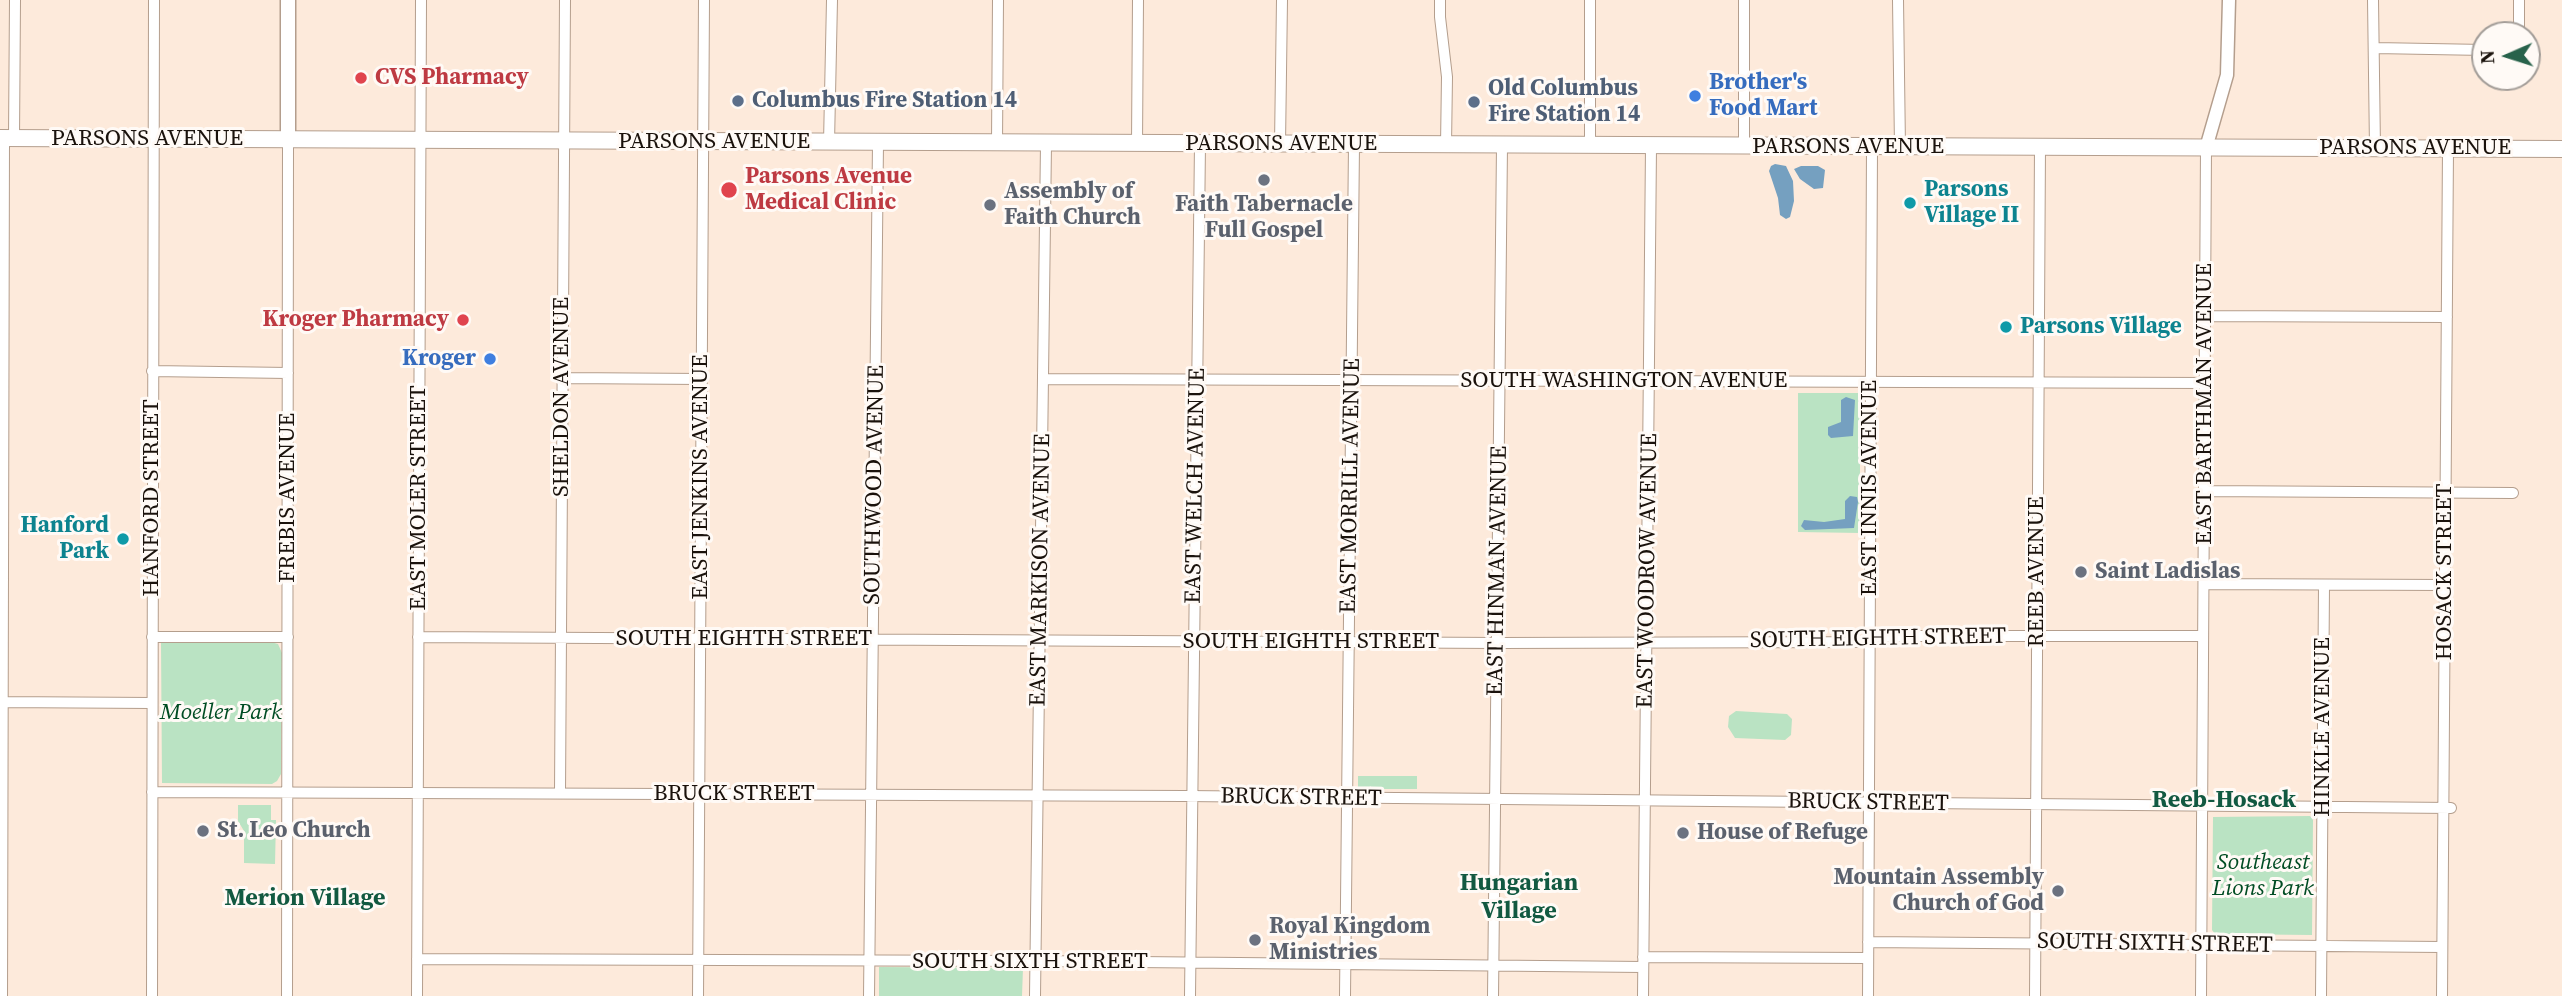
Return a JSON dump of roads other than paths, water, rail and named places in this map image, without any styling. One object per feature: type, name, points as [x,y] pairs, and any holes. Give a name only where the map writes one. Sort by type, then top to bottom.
[{"type":"main road","name":"FREBIS AVENUE","points":[[288,0],[288,141]]},
{"type":"main road","name":"PARSONS AVENUE","points":[[6,138],[2562,149]]},
{"type":"street","points":[[2,996],[2,343],[6,138],[15,0]]},
{"type":"street","name":"HANFORD STREET","points":[[152,996],[154,0]]},
{"type":"street","name":"EAST MOLER STREET","points":[[417,996],[421,0]]},
{"type":"street","name":"SHELDON AVENUE","points":[[560,793],[565,0]]},
{"type":"street","name":"EAST JENKINS AVENUE","points":[[698,996],[705,0]]},
{"type":"street","points":[[829,143],[832,0]]},
{"type":"street","points":[[997,143],[998,0]]},
{"type":"street","points":[[1137,144],[1138,0]]},
{"type":"street","points":[[1280,144],[1282,0]]},
{"type":"street","points":[[1440,0],[1447,77],[1446,145]]},
{"type":"street","points":[[1590,0],[1590,146]]},
{"type":"street","points":[[1744,0],[1744,147]]},
{"type":"street","points":[[1899,0],[1900,147]]},
{"type":"street","points":[[2206,148],[2227,75],[2229,0]]},
{"type":"street","points":[[2373,0],[2375,148]]},
{"type":"street","points":[[2519,0],[2519,21]]},
{"type":"street","points":[[2375,48],[2471,50]]},
{"type":"street","name":"FREBIS AVENUE","points":[[287,996],[288,141]]},
{"type":"street","name":"SOUTHWOOD AVENUE","points":[[869,996],[878,143]]},
{"type":"street","name":"EAST MARKISON AVENUE","points":[[1035,996],[1045,144]]},
{"type":"street","name":"EAST WELCH AVENUE","points":[[1190,996],[1200,144]]},
{"type":"street","name":"EAST MORRILL AVENUE","points":[[1345,996],[1354,145]]},
{"type":"street","name":"EAST HINMAN AVENUE","points":[[1493,996],[1502,146]]},
{"type":"street","name":"EAST WOODROW AVENUE","points":[[1643,996],[1651,146]]},
{"type":"street","name":"EAST INNIS AVENUE","points":[[1868,996],[1872,147]]},
{"type":"street","name":"REEB AVENUE","points":[[2035,996],[2040,148]]},
{"type":"street","name":"EAST BARTHMAN AVENUE","points":[[2201,996],[2206,148]]},
{"type":"street","name":"HOSACK STREET","points":[[2442,996],[2447,808],[2445,492],[2448,149]]},
{"type":"street","points":[[2205,316],[2447,317]]},
{"type":"street","points":[[152,371],[288,373]]},
{"type":"street","name":"SOUTH WASHINGTON AVENUE","points":[[1044,375],[1198,380],[2205,383]]},
{"type":"street","points":[[563,378],[702,379]]},
{"type":"street","points":[[2204,491],[2513,493]]},
{"type":"street","points":[[2204,584],[2445,585]]},
{"type":"street","name":"HINKLE AVENUE","points":[[2321,996],[2324,584]]},
{"type":"street","name":"SOUTH EIGHTH STREET","points":[[418,637],[1498,643],[1860,642],[1879,636],[2203,636]]},
{"type":"street","points":[[152,637],[288,637]]},
{"type":"street","points":[[1,702],[152,703]]},
{"type":"street","name":"BRUCK STREET","points":[[152,792],[1193,796],[2447,808]]},
{"type":"street","name":"SOUTH SIXTH STREET","points":[[1868,942],[2442,947]]},
{"type":"street","name":"SOUTH SIXTH STREET","points":[[417,959],[1494,965],[1868,958]]},
{"type":"water","points":[[1775,164],[1786,166],[1793,181],[1794,201],[1790,217],[1786,219],[1780,215],[1778,198],[1769,171]]},
{"type":"water","points":[[1801,166],[1818,166],[1825,170],[1823,188],[1814,189],[1800,179],[1794,169]]},
{"type":"water","points":[[1846,397],[1855,400],[1853,436],[1831,438],[1828,435],[1828,427],[1841,422],[1841,400]]},
{"type":"water","points":[[1850,496],[1857,497],[1858,502],[1854,528],[1805,530],[1801,526],[1804,520],[1824,522],[1845,519],[1845,501]]},
{"type":"place","name":"CVS Pharmacy","points":[[361,78]]},
{"type":"place","name":"Brother's Food Mart","points":[[1695,96]]},
{"type":"place","name":"Columbus Fire Station 14","points":[[738,101]]},
{"type":"place","name":"Old Columbus Fire Station 14","points":[[1474,102]]},
{"type":"place","name":"Faith Tabernacle Full Gospel","points":[[1264,180]]},
{"type":"place","name":"Parsons Avenue Medical Clinic","points":[[729,190]]},
{"type":"place","name":"Parsons Village II","points":[[1910,203]]},
{"type":"place","name":"Assembly of Faith Church","points":[[990,205]]},
{"type":"place","name":"Kroger Pharmacy","points":[[463,320]]},
{"type":"place","name":"Parsons Village","points":[[2006,327]]},
{"type":"place","name":"Kroger","points":[[490,359]]},
{"type":"place","name":"Hanford Park","points":[[123,539]]},
{"type":"place","name":"Saint Ladislas","points":[[2081,572]]},
{"type":"place","name":"St. Leo Church","points":[[203,831]]},
{"type":"place","name":"House of Refuge","points":[[1683,833]]},
{"type":"place","name":"Mountain Assembly Church of God","points":[[2058,891]]},
{"type":"place","name":"Royal Kingdom Ministries","points":[[1255,940]]},
{"type":"district","name":"Reeb-Hosack","points":[[2224,801]]},
{"type":"district","name":"Hungarian Village","points":[[1519,898]]},
{"type":"district","name":"Merion Village","points":[[305,899]]},
{"type":"park label","name":"Moeller Park","points":[[221,713]]},
{"type":"park label","name":"Southeast Lions Park","points":[[2263,876]]}]
